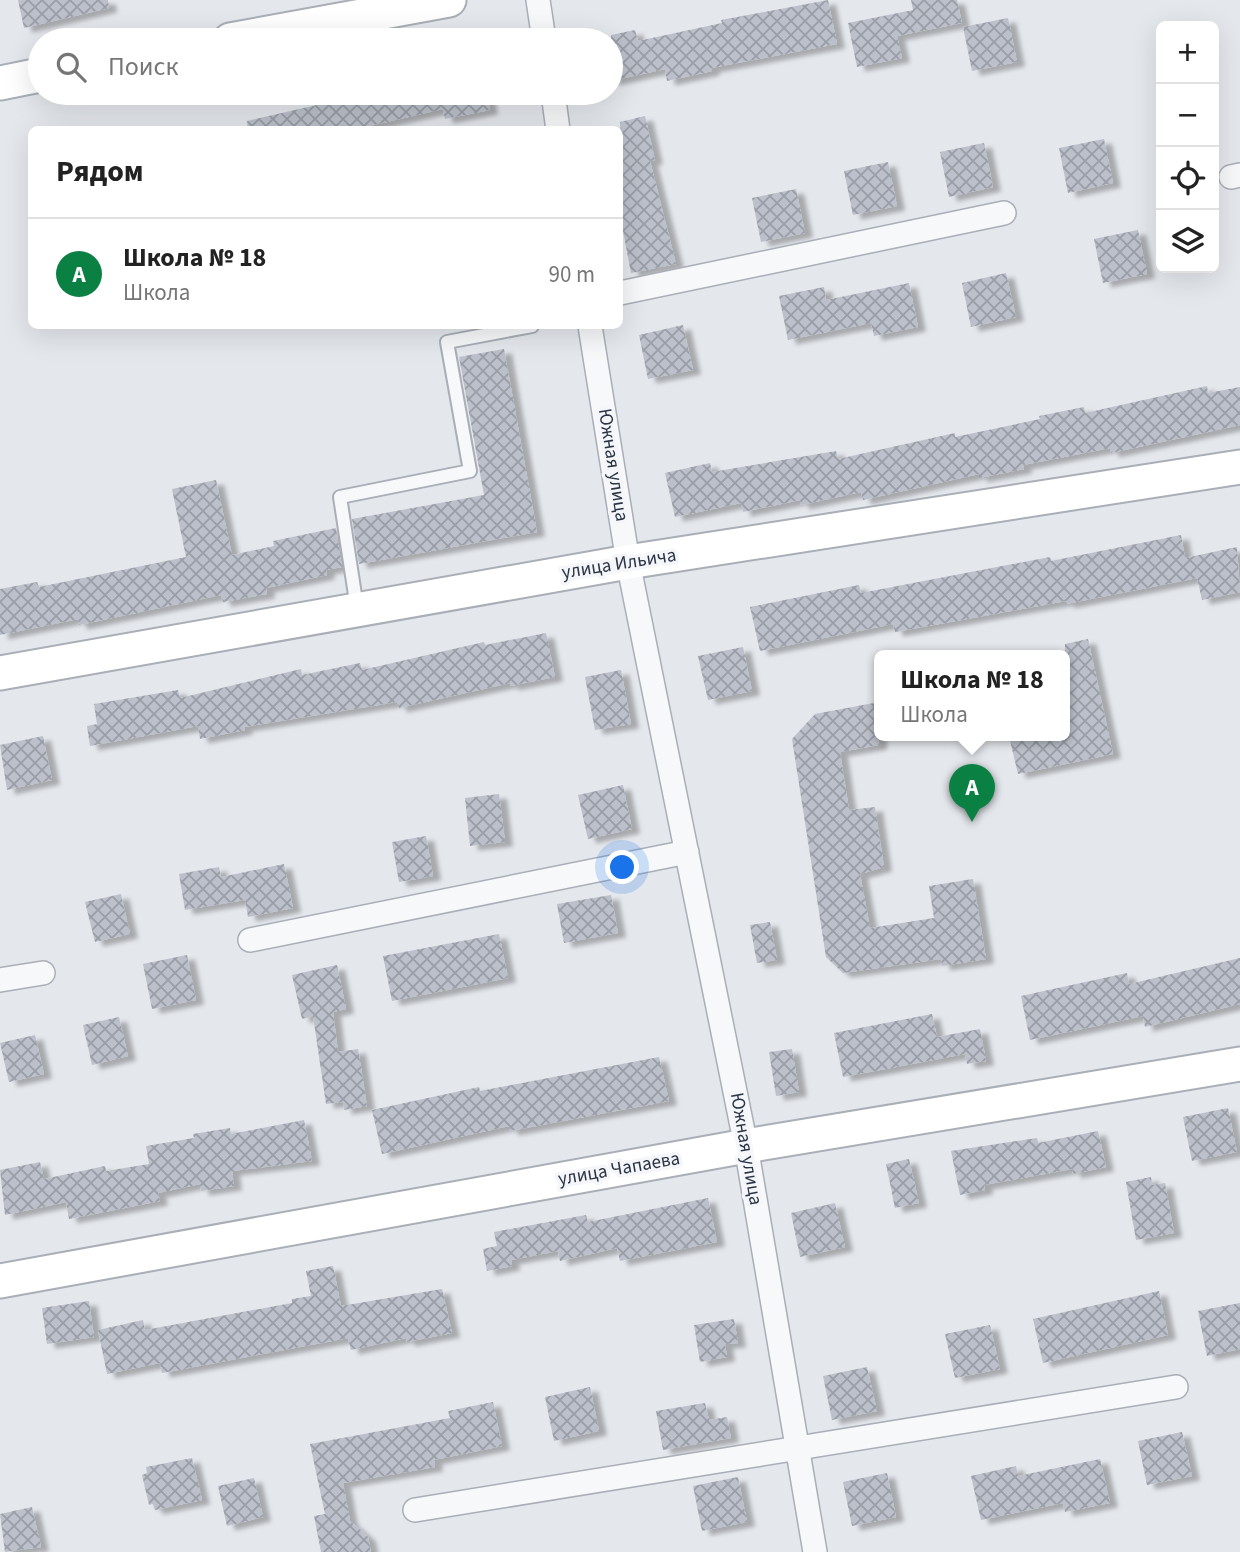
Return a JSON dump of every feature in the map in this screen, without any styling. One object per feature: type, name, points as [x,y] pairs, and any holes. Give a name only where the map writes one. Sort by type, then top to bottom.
[{"type":"main road","points":[[296,28],[449,0]]},
{"type":"main road","points":[[0,83],[28,77]]},
{"type":"main road","name":"улица Ильича","points":[[0,673],[628,562],[1240,467]]},
{"type":"main road","name":"улица Чапаева","points":[[0,1281],[747,1146],[1240,1064]]},
{"type":"street","points":[[538,0],[542,28]]},
{"type":"street","points":[[554,105],[557,126]]},
{"type":"street","points":[[623,292],[1004,213]]},
{"type":"street","name":"Южная улица","points":[[590,329],[628,562],[747,1146],[815,1552]]},
{"type":"street","points":[[250,940],[687,852]]},
{"type":"street","points":[[0,981],[43,973]]},
{"type":"street","points":[[415,1510],[1176,1387]]},
{"type":"lane","points":[[357,610],[340,497],[470,471],[447,342],[516,329]]},
{"type":"building","points":[[18,0],[108,0],[109,8],[24,28]]},
{"type":"building","points":[[828,0],[837,44],[711,68],[712,71],[667,81],[665,69],[623,78],[623,32],[635,30],[638,41],[722,23],[721,20]]},
{"type":"building","points":[[911,0],[957,0],[962,23],[897,36],[902,58],[857,67],[848,23],[913,10]]},
{"type":"building","points":[[1008,18],[1017,62],[972,71],[963,27]]},
{"type":"building","points":[[317,105],[489,105],[490,110],[445,119],[443,109],[369,126],[248,126],[247,121]]},
{"type":"building","points":[[645,116],[655,160],[650,161],[676,264],[631,273],[623,231],[623,126],[620,126],[620,122]]},
{"type":"building","points":[[1104,139],[1113,183],[1068,193],[1059,148]]},
{"type":"building","points":[[984,143],[993,187],[949,197],[940,152]]},
{"type":"building","points":[[888,162],[897,206],[853,215],[844,171]]},
{"type":"building","points":[[796,189],[805,233],[761,242],[752,198]]},
{"type":"building","points":[[1138,230],[1147,274],[1103,283],[1094,239]]},
{"type":"building","points":[[1006,273],[1016,317],[971,327],[962,283]]},
{"type":"building","points":[[909,283],[918,327],[874,336],[871,323],[788,340],[779,296],[824,287],[826,300]]},
{"type":"building","points":[[683,325],[693,370],[648,379],[639,335]]},
{"type":"building","points":[[504,349],[537,532],[359,564],[352,519],[484,495],[459,357]]},
{"type":"building","points":[[1207,386],[1208,393],[1240,387],[1240,425],[1111,453],[1110,448],[1023,465],[1024,469],[979,478],[979,474],[863,500],[861,492],[801,505],[800,500],[743,512],[741,503],[675,517],[665,473],[710,463],[712,472],[836,451],[838,459],[955,433],[955,437],[1084,407],[1085,413]]},
{"type":"building","points":[[216,480],[232,555],[274,546],[273,541],[336,528],[342,567],[326,570],[327,575],[266,588],[267,594],[223,602],[221,595],[79,625],[78,619],[0,635],[0,589],[37,582],[39,587],[186,557],[172,489]]},
{"type":"building","points":[[1181,535],[1185,558],[1237,547],[1240,592],[1202,600],[1197,578],[1066,604],[1066,601],[895,632],[893,624],[760,651],[750,607],[859,585],[861,593],[1050,557],[1051,561]]},
{"type":"building","points":[[546,633],[555,677],[510,686],[510,683],[399,708],[397,702],[244,727],[245,730],[200,739],[198,726],[90,746],[87,726],[97,724],[94,704],[178,690],[180,698],[301,669],[302,675],[360,663],[362,670],[484,642],[485,645]]},
{"type":"building","points":[[1088,639],[1113,754],[1018,774],[1010,741],[1070,741],[1070,650],[1065,650],[1065,644]]},
{"type":"building","points":[[743,647],[752,691],[708,700],[698,656]]},
{"type":"building","points":[[621,670],[631,724],[595,730],[585,677]]},
{"type":"building","points":[[874,703],[874,741],[879,741],[879,745],[840,752],[849,810],[875,807],[884,867],[860,874],[870,928],[934,918],[929,886],[973,879],[986,959],[942,966],[941,959],[843,973],[826,957],[792,739],[815,714]]},
{"type":"building","points":[[43,736],[52,780],[7,790],[0,745]]},
{"type":"building","points":[[623,785],[632,829],[588,839],[578,795]]},
{"type":"building","points":[[499,794],[505,842],[470,846],[465,798]]},
{"type":"building","points":[[426,836],[433,876],[399,882],[392,842]]},
{"type":"building","points":[[284,864],[293,908],[248,917],[245,900],[185,910],[179,874],[219,867],[221,877]]},
{"type":"building","points":[[121,894],[130,934],[95,942],[85,902]]},
{"type":"building","points":[[611,895],[618,933],[564,943],[557,904]]},
{"type":"building","points":[[770,922],[777,960],[757,963],[750,925]]},
{"type":"building","points":[[499,934],[508,978],[392,1001],[383,956]]},
{"type":"building","points":[[187,955],[196,1000],[152,1009],[143,964]]},
{"type":"building","points":[[1240,958],[1240,1004],[1145,1027],[1143,1016],[1030,1040],[1021,996],[1127,973],[1129,984]]},
{"type":"building","points":[[337,965],[346,1009],[333,1012],[338,1052],[358,1049],[367,1106],[344,1110],[343,1102],[326,1104],[313,1016],[302,1019],[292,975]]},
{"type":"building","points":[[932,1014],[937,1037],[980,1029],[986,1061],[967,1064],[965,1054],[843,1077],[834,1033]]},
{"type":"building","points":[[119,1017],[128,1056],[92,1065],[83,1025]]},
{"type":"building","points":[[35,1035],[44,1074],[9,1082],[0,1043]]},
{"type":"building","points":[[792,1049],[799,1092],[776,1096],[769,1052]]},
{"type":"building","points":[[659,1057],[669,1101],[510,1131],[509,1126],[382,1154],[372,1110],[479,1087],[480,1091]]},
{"type":"building","points":[[1228,1108],[1237,1152],[1192,1161],[1183,1117]]},
{"type":"building","points":[[304,1120],[312,1161],[232,1171],[234,1186],[201,1191],[200,1184],[158,1193],[160,1201],[69,1219],[66,1202],[5,1215],[0,1170],[40,1162],[44,1179],[105,1166],[106,1171],[149,1164],[146,1146],[194,1138],[193,1134],[230,1128],[231,1134]]},
{"type":"building","points":[[1098,1131],[1106,1167],[1073,1174],[1072,1169],[984,1185],[985,1190],[960,1195],[951,1151],[1037,1138],[1038,1143]]},
{"type":"building","points":[[909,1159],[919,1203],[895,1208],[886,1164]]},
{"type":"building","points":[[1151,1177],[1152,1185],[1165,1183],[1174,1233],[1136,1240],[1126,1182]]},
{"type":"building","points":[[708,1198],[717,1242],[620,1261],[617,1248],[560,1261],[558,1251],[511,1260],[512,1266],[487,1271],[483,1249],[497,1246],[494,1232],[586,1215],[588,1222]]},
{"type":"building","points":[[835,1203],[845,1247],[800,1257],[791,1213]]},
{"type":"building","points":[[333,1266],[341,1306],[442,1289],[452,1333],[407,1342],[406,1338],[351,1350],[348,1338],[162,1373],[160,1363],[107,1374],[98,1330],[143,1320],[145,1330],[292,1303],[292,1299],[311,1296],[306,1271]]},
{"type":"building","points":[[1159,1291],[1168,1335],[1043,1363],[1033,1319]]},
{"type":"building","points":[[89,1301],[94,1337],[47,1344],[42,1308]]},
{"type":"building","points":[[1240,1303],[1240,1349],[1207,1356],[1198,1311]]},
{"type":"building","points":[[734,1319],[738,1343],[725,1344],[727,1357],[700,1362],[694,1325]]},
{"type":"building","points":[[990,1325],[1000,1369],[955,1378],[945,1334]]},
{"type":"building","points":[[867,1367],[877,1411],[832,1420],[823,1376]]},
{"type":"building","points":[[590,1387],[599,1431],[554,1441],[545,1397]]},
{"type":"building","points":[[493,1402],[502,1446],[434,1460],[435,1467],[343,1483],[350,1521],[368,1537],[371,1552],[321,1552],[314,1516],[325,1514],[310,1444],[450,1418],[448,1411]]},
{"type":"building","points":[[705,1403],[709,1420],[727,1417],[731,1438],[663,1450],[656,1411]]},
{"type":"building","points":[[1182,1432],[1192,1476],[1147,1485],[1138,1441]]},
{"type":"building","points":[[192,1458],[202,1500],[155,1510],[153,1504],[149,1505],[142,1475],[147,1473],[146,1467]]},
{"type":"building","points":[[1100,1459],[1110,1503],[1065,1512],[1063,1503],[981,1520],[971,1476],[1016,1466],[1018,1476]]},
{"type":"building","points":[[887,1473],[896,1517],[852,1526],[843,1482]]},
{"type":"building","points":[[738,1477],[747,1522],[702,1531],[693,1486]]},
{"type":"building","points":[[254,1478],[263,1517],[227,1526],[218,1486]]},
{"type":"building","points":[[32,1507],[41,1547],[5,1552],[0,1514]]},
{"type":"place","name":"Школа № 18","points":[[972,822]]}]
